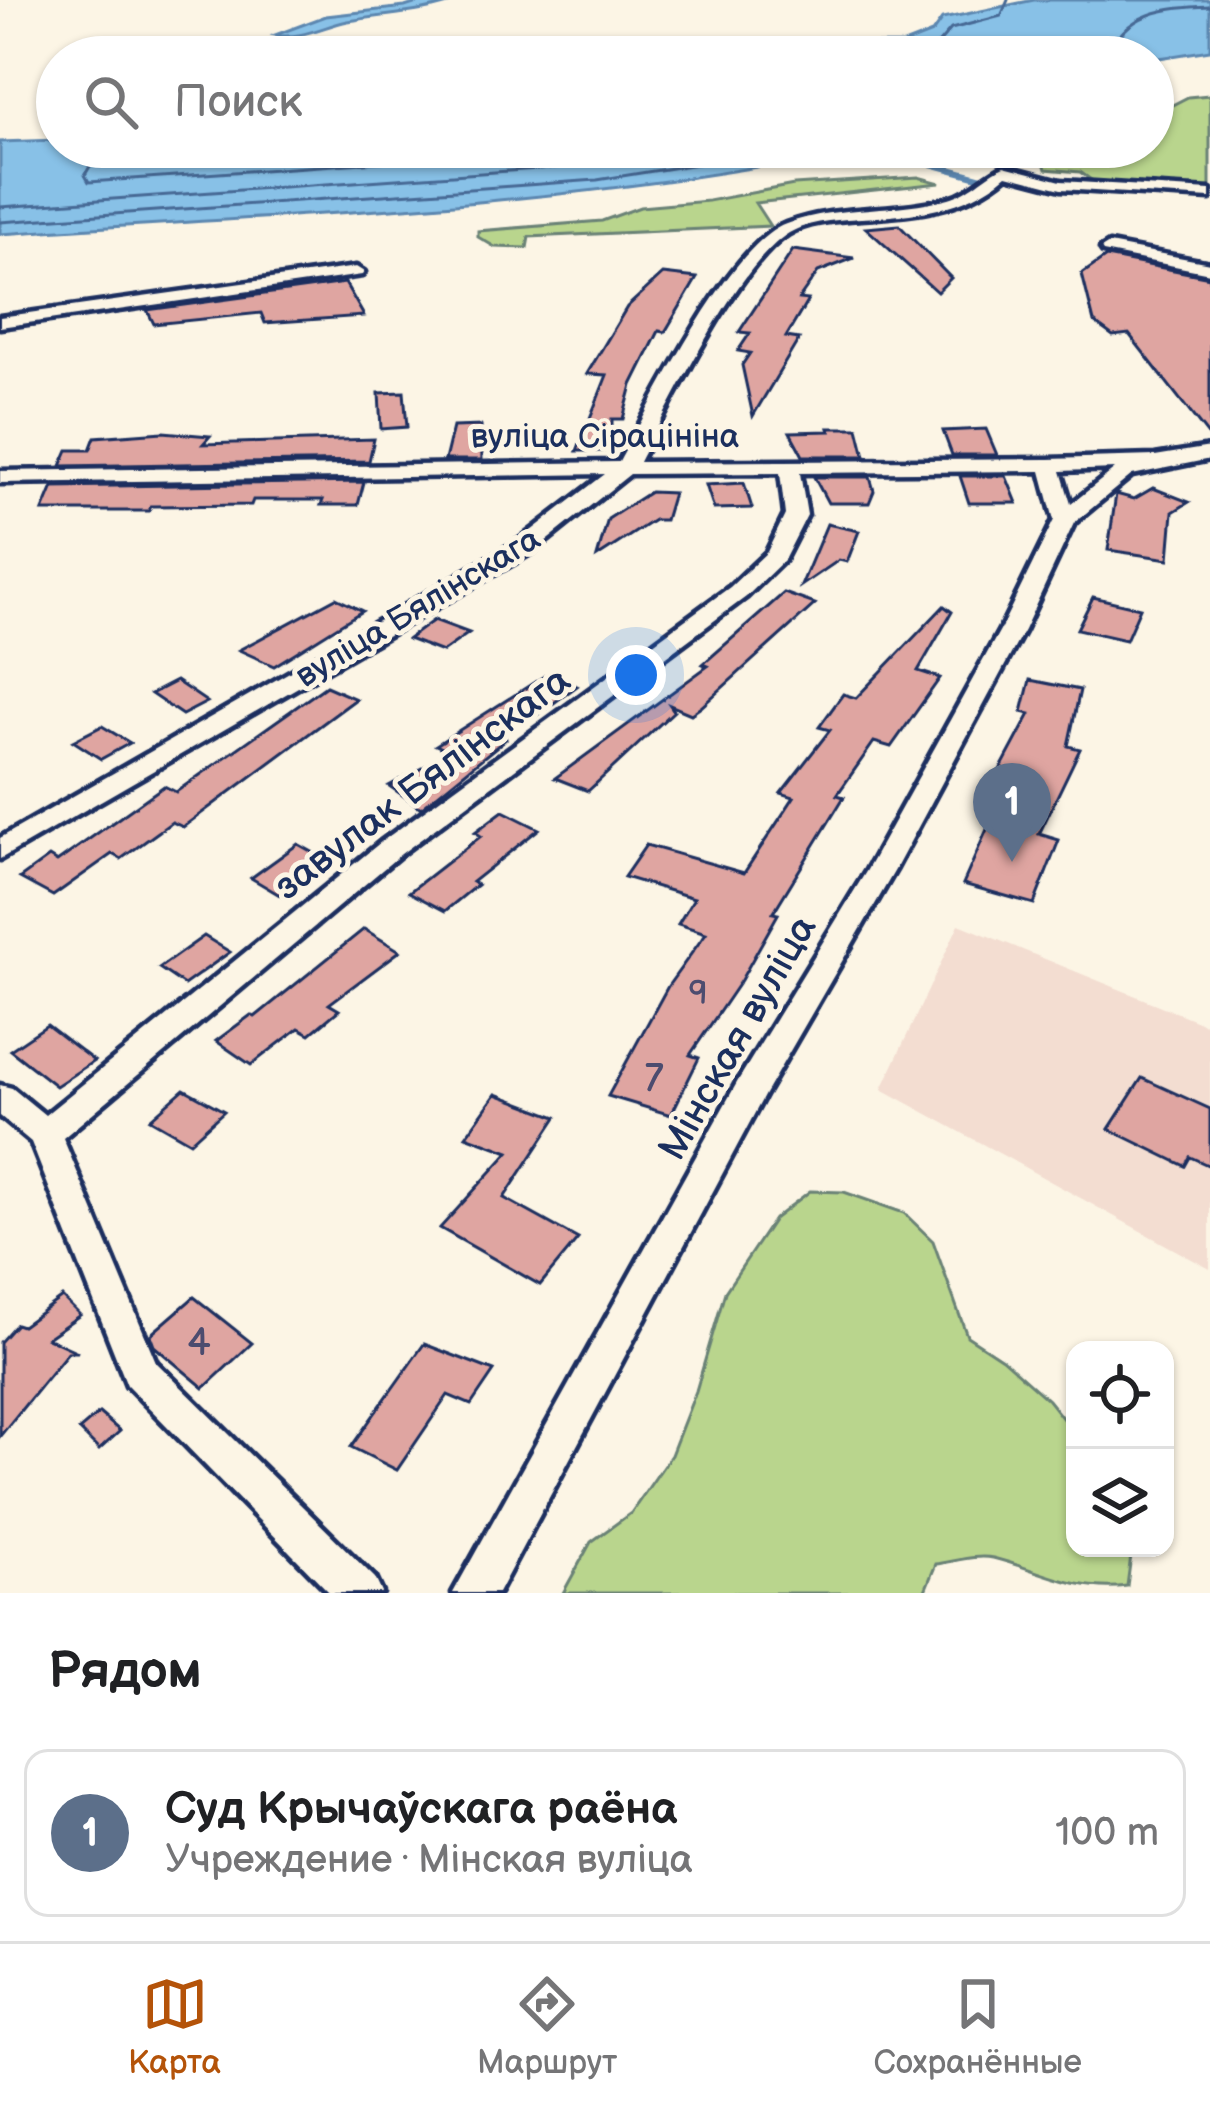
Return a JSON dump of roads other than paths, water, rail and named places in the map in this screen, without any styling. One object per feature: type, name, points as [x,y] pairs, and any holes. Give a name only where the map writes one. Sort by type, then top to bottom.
[{"type":"street","name":"вуліца Бялінскага","points":[[0,850],[526,546],[625,468],[741,268],[785,229],[825,216],[904,211],[956,201],[982,189],[1004,170],[1061,185],[1210,194]]},
{"type":"street","points":[[1109,249],[1210,268]]},
{"type":"street","points":[[0,322],[356,272]]},
{"type":"street","name":"вуліца Сірацініна","points":[[0,477],[1049,465],[1154,462],[1210,453]]},
{"type":"street","name":"Мінская вуліца","points":[[475,1593],[751,1088],[881,870],[1012,630],[1066,520],[1125,471],[1154,462]]},
{"type":"street","points":[[1049,465],[1066,520]]},
{"type":"street","name":"завулак Бялінскага","points":[[45,1134],[391,848],[738,592],[776,555],[796,515],[789,467]]},
{"type":"street","points":[[0,1097],[45,1134],[141,1372],[360,1593]]},
{"type":"water","points":[[426,0],[459,0],[303,34],[275,35],[326,16]]},
{"type":"water","points":[[1034,0],[1210,0],[1210,50],[1174,56],[1174,36],[924,36],[942,19]]},
{"type":"water","points":[[36,141],[36,168],[749,168],[648,184],[433,206],[0,234],[0,142]]},
{"type":"waterway","points":[[946,168],[982,178]]},
{"type":"place","name":"Суд Крычаўскага раёна","points":[[1012,862]]}]
